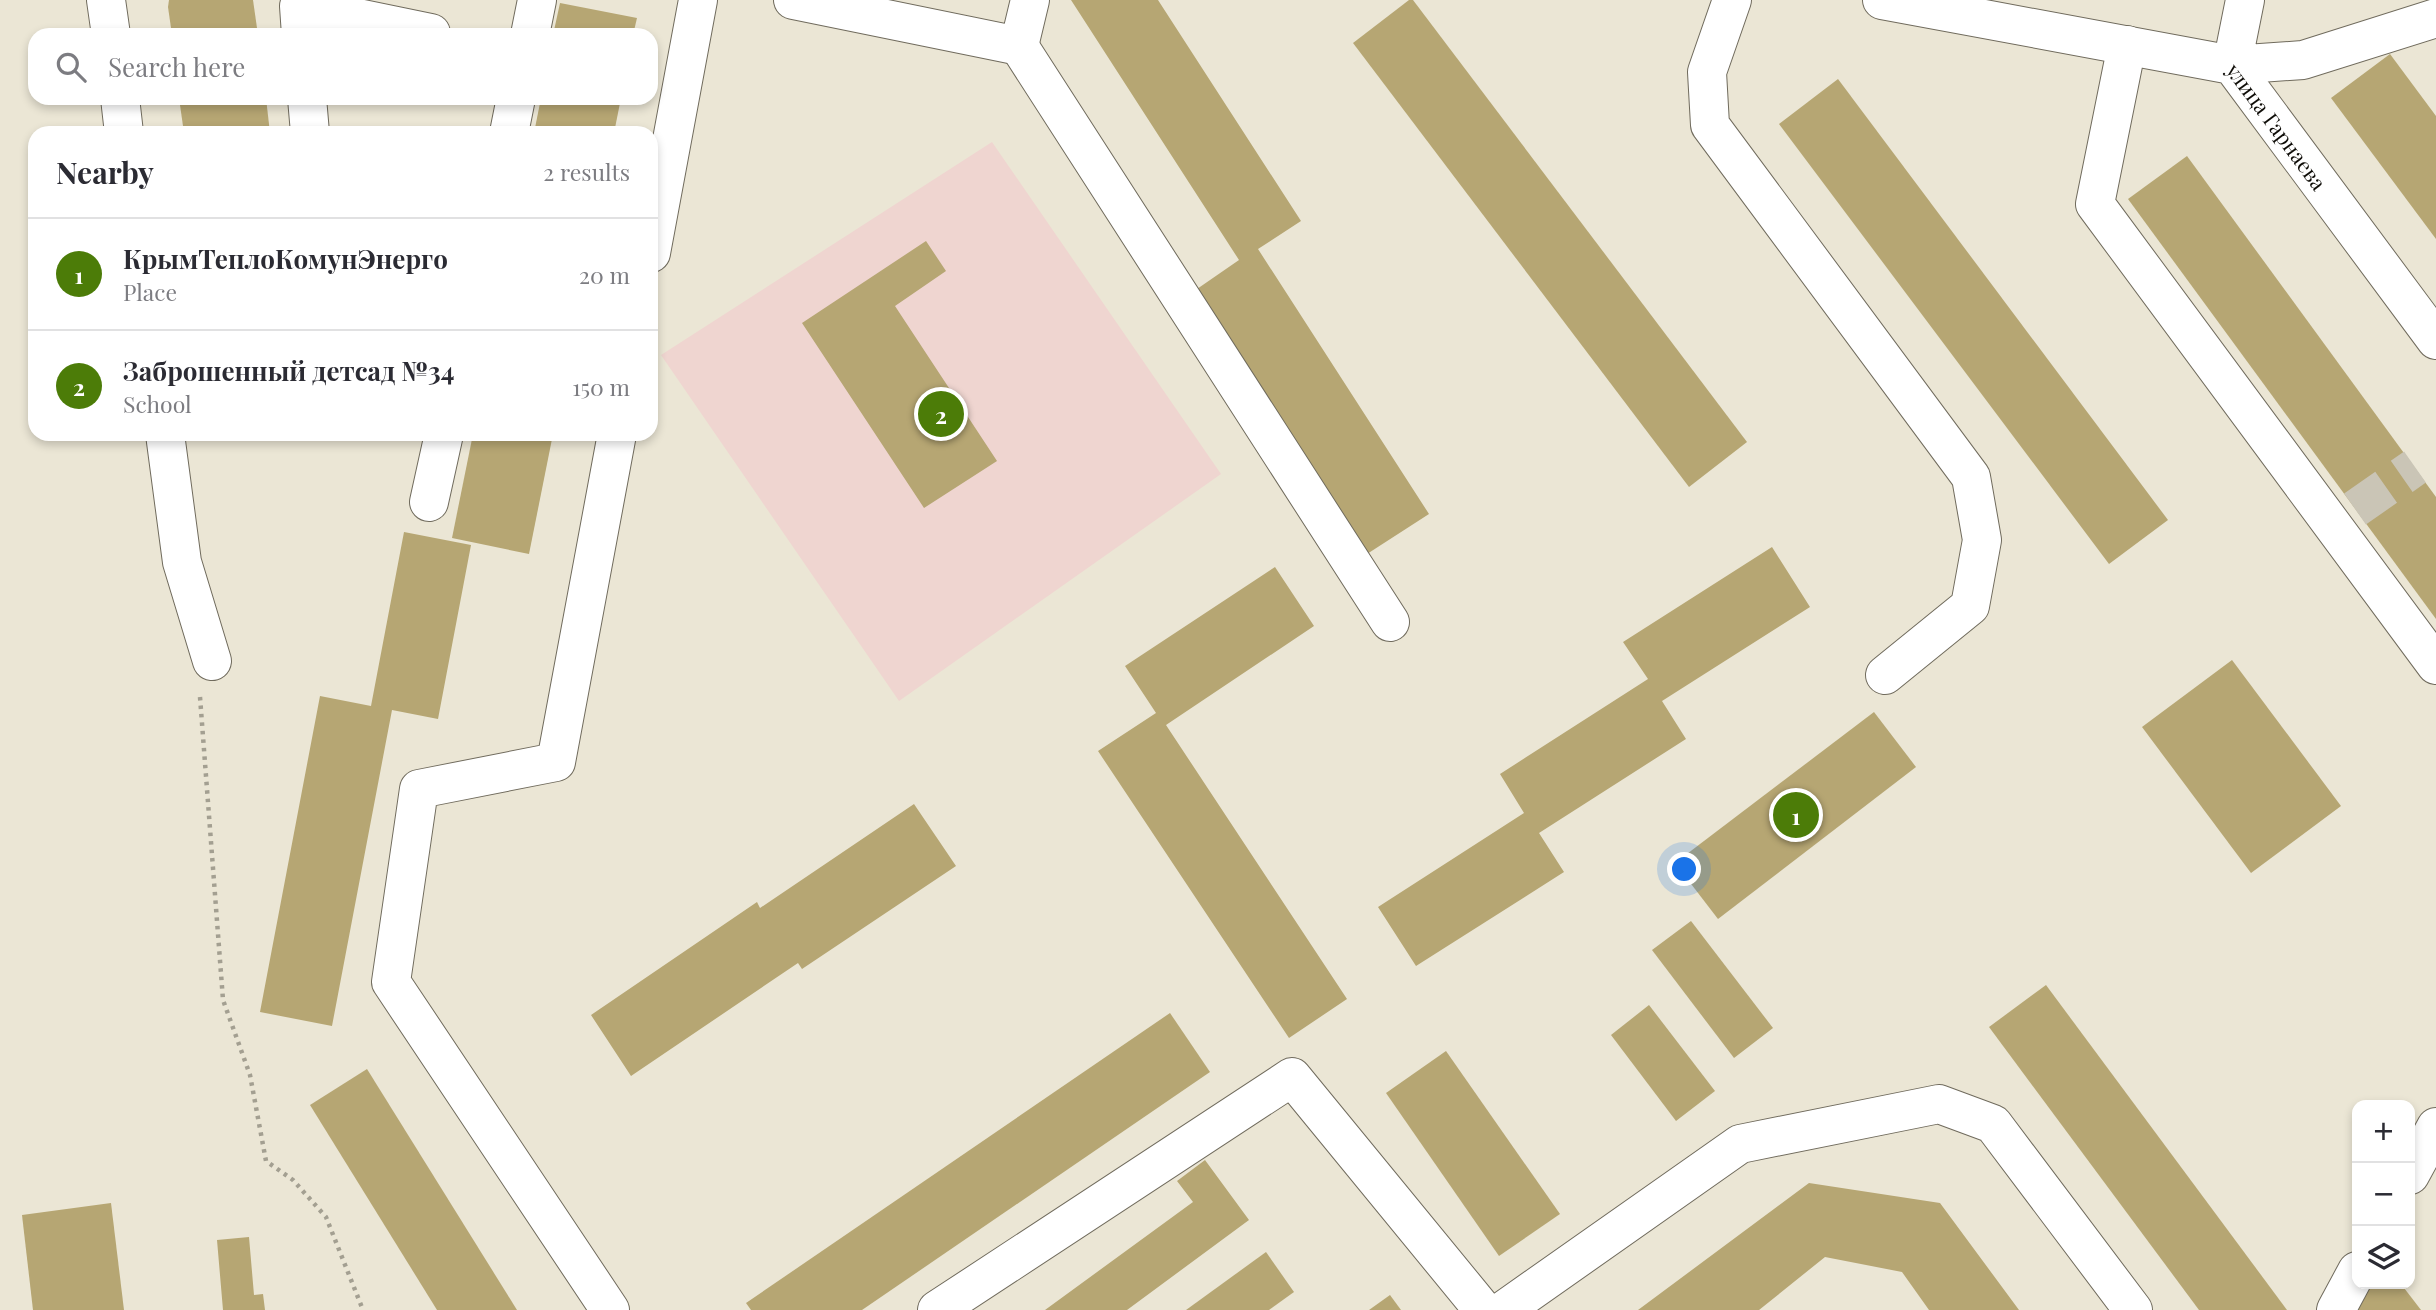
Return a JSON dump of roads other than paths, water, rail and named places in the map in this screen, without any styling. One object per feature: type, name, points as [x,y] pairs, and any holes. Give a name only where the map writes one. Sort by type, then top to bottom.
[{"type":"street","points":[[106,0],[110,28]]},
{"type":"street","points":[[531,28],[537,0]]},
{"type":"street","points":[[658,215],[698,0]]},
{"type":"street","points":[[793,0],[1019,46],[1390,622]]},
{"type":"street","points":[[1019,46],[1030,0]]},
{"type":"street","points":[[1732,0],[1707,72],[1710,125],[1971,477],[1982,540],[1970,607],[1885,676]]},
{"type":"street","name":"улица Гарнаева","points":[[1882,0],[2232,65],[2436,340]]},
{"type":"street","points":[[2245,0],[2232,65],[2303,60],[2436,18]]},
{"type":"street","points":[[301,28],[299,6],[406,28]]},
{"type":"street","points":[[2127,45],[2095,204],[2344,517],[2436,664]]},
{"type":"street","points":[[121,105],[123,126]]},
{"type":"street","points":[[308,105],[309,126]]},
{"type":"street","points":[[510,126],[515,105]]},
{"type":"street","points":[[166,441],[182,562],[205,674]]},
{"type":"street","points":[[429,502],[442,441]]},
{"type":"street","points":[[610,1310],[391,982],[419,789],[556,762],[616,441]]},
{"type":"street","points":[[937,1310],[1292,1077],[1483,1310]]},
{"type":"street","points":[[1504,1310],[1740,1144],[1939,1104],[1993,1124],[2133,1310]]},
{"type":"street","points":[[2415,1166],[2436,1127]]},
{"type":"street","points":[[2336,1310],[2352,1280]]},
{"type":"tunnel","points":[[2355,509],[2415,467]]},
{"type":"place","name":"Заброшенный детсад №34","points":[[941,414]]},
{"type":"place","name":"КрымТеплоКомунЭнерго","points":[[1796,815]]}]
